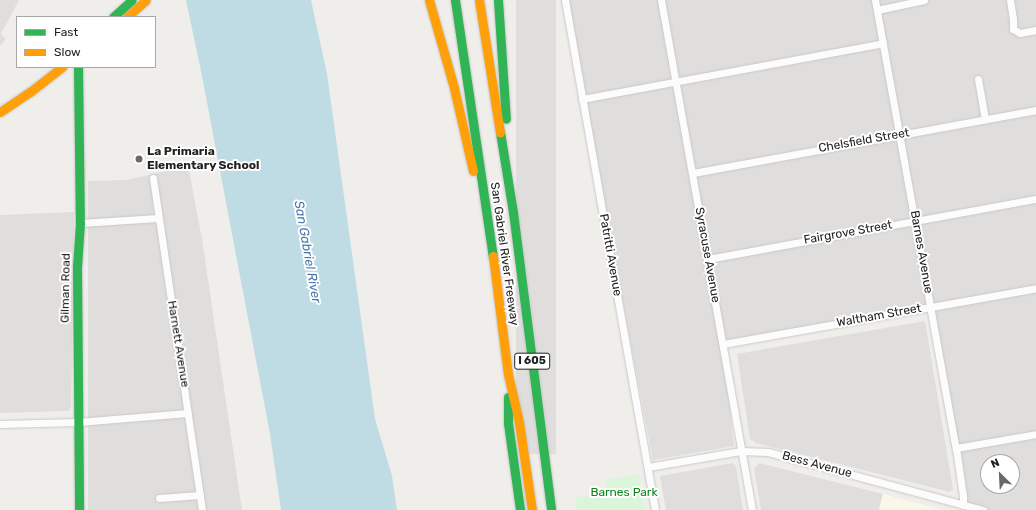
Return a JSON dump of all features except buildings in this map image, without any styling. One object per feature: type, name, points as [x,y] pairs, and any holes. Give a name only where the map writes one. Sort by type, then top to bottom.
[{"type":"main road","points":[[114,16],[132,0]]},
{"type":"main road","points":[[128,16],[146,0]]},
{"type":"main road","points":[[429,0],[454,88],[494,262]]},
{"type":"main road","name":"San Gabriel River Freeway","points":[[455,0],[494,262],[508,374],[519,422],[532,510]]},
{"type":"main road","name":"San Gabriel River Freeway","points":[[479,0],[513,212],[551,510]]},
{"type":"main road","points":[[498,0],[513,212]]},
{"type":"main road","points":[[0,112],[30,92],[61,68]]},
{"type":"main road","name":"Gilman Road","points":[[78,68],[80,222],[77,267],[79,510]]},
{"type":"main road","points":[[508,374],[508,423],[520,510]]},
{"type":"street","name":"Patritti Avenue","points":[[565,0],[655,510]]},
{"type":"street","name":"Syracuse Avenue","points":[[661,0],[752,510]]},
{"type":"street","name":"Barnes Avenue","points":[[875,0],[956,448],[963,505]]},
{"type":"street","points":[[877,10],[924,0]]},
{"type":"street","points":[[1010,0],[1013,29],[1020,32],[1036,30]]},
{"type":"street","points":[[582,99],[883,43]]},
{"type":"street","points":[[978,79],[985,119]]},
{"type":"street","name":"Chelsfield Street","points":[[693,173],[1036,110]]},
{"type":"street","name":"Harnett Avenue","points":[[153,178],[202,510]]},
{"type":"street","name":"Fairgrove Street","points":[[708,259],[1036,199]]},
{"type":"street","points":[[80,222],[158,218]]},
{"type":"street","name":"Waltham Street","points":[[723,344],[1036,288]]},
{"type":"street","points":[[0,424],[78,422],[188,413]]},
{"type":"street","points":[[956,448],[1036,434]]},
{"type":"street","name":"Bess Avenue","points":[[648,467],[741,452],[768,452],[983,510]]},
{"type":"street","points":[[159,498],[200,495]]},
{"type":"shaded area","points":[[0,0],[19,0],[1,34],[6,39],[0,46]]},
{"type":"shaded area","points":[[516,0],[556,0],[556,454],[516,454]]},
{"type":"shaded area","points":[[565,0],[1036,0],[1036,510],[984,510],[963,505],[930,307],[723,344],[734,446],[653,460]]},
{"type":"shaded area","points":[[188,166],[202,239],[242,510],[88,510],[88,181],[126,180]]},
{"type":"shaded area","points":[[74,212],[71,407],[68,411],[0,413],[0,215]]},
{"type":"shaded area","points":[[925,321],[953,489],[950,492],[756,443],[750,439],[737,354]]},
{"type":"shaded area","points":[[733,463],[736,466],[743,510],[666,510],[660,476]]},
{"type":"shaded area","points":[[759,463],[883,494],[879,510],[761,510],[754,469]]},
{"type":"shaded area","points":[[883,494],[943,510],[879,510]]},
{"type":"green space","name":"Barnes Park","points":[[639,474],[645,510],[576,510],[575,498],[606,490],[606,480]]},
{"type":"water","name":"San Gabriel River","points":[[186,0],[311,0],[327,74],[375,419],[392,476],[397,510],[281,510],[270,434],[202,76]]},
{"type":"traffic: fast","points":[[114,16],[132,0]]},
{"type":"traffic: fast","points":[[455,0],[493,256]]},
{"type":"traffic: fast","points":[[498,0],[506,119]]},
{"type":"traffic: fast","points":[[78,68],[80,223],[77,267],[79,510]]},
{"type":"traffic: fast","points":[[500,132],[513,212],[551,510]]},
{"type":"traffic: fast","points":[[508,397],[508,423],[520,510]]},
{"type":"traffic: slow","points":[[128,16],[146,0]]},
{"type":"traffic: slow","points":[[429,0],[454,88],[473,171]]},
{"type":"traffic: slow","points":[[479,0],[500,132]]},
{"type":"traffic: slow","points":[[0,112],[30,92],[61,68]]},
{"type":"traffic: slow","points":[[493,256],[508,374],[519,422],[532,510]]},
{"type":"place","name":"La Primaria Elementary School","points":[[139,159]]}]
